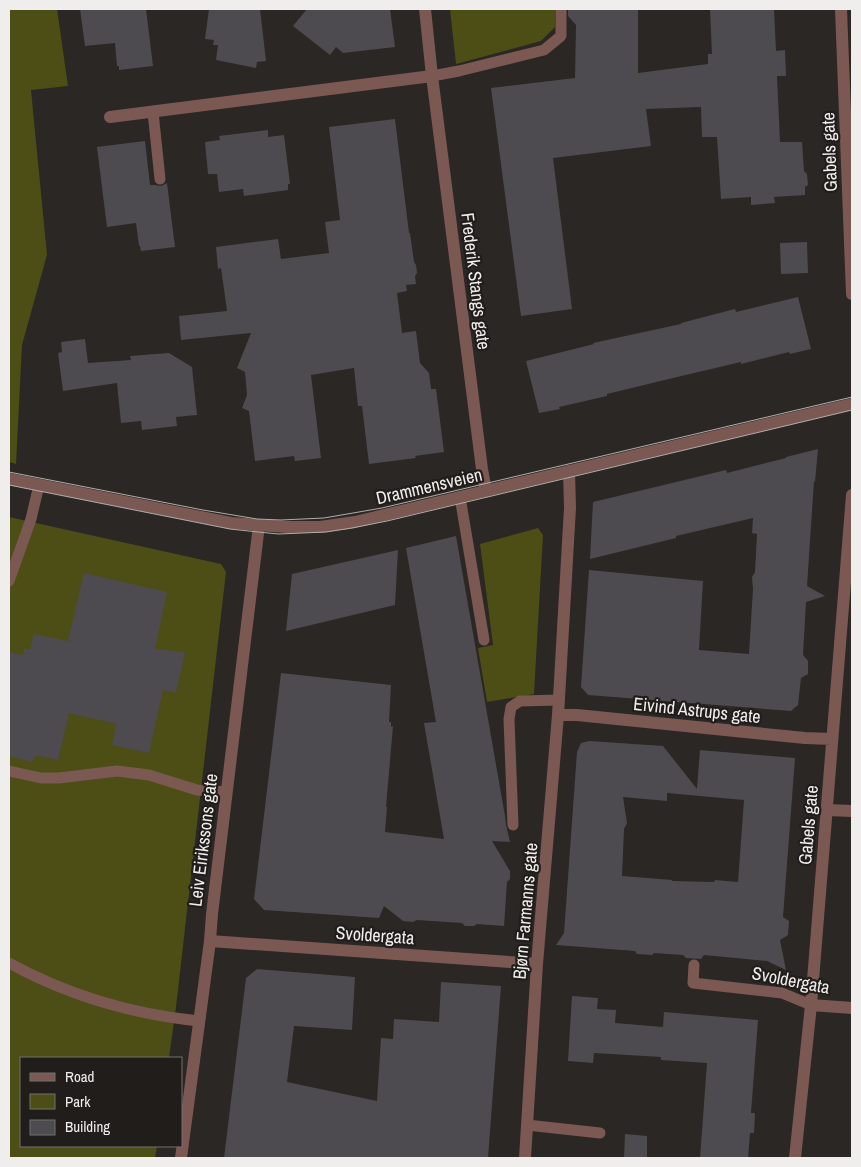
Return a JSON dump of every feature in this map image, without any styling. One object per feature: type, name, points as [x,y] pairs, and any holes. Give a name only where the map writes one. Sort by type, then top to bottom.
[{"type":"street","name":"Frederik Stangs gate","points":[[425,9],[486,491]]},
{"type":"street","name":"Gabels gate","points":[[841,9],[852,294]]},
{"type":"street","points":[[110,117],[432,76]]},
{"type":"street","name":"Drammensveien","points":[[9,479],[231,523],[258,526],[320,527],[346,523],[486,491],[852,404]]},
{"type":"street","name":"Bjørn Farmanns gate","points":[[525,1158],[559,700],[570,508],[570,471]]},
{"type":"street","name":"Gabels gate","points":[[795,1158],[811,1005],[832,740],[848,609],[852,495]]},
{"type":"street","name":"Leiv Eirikssons gate","points":[[181,1158],[210,941],[258,526]]},
{"type":"street","name":"Eivind Astrups gate","points":[[558,715],[577,715],[832,740]]},
{"type":"street","points":[[827,810],[852,811]]},
{"type":"street","name":"Svoldergata","points":[[210,941],[538,964]]},
{"type":"street","name":"Svoldergata","points":[[811,1005],[852,1008]]},
{"type":"lane","points":[[432,76],[544,50],[561,36],[561,9]]},
{"type":"lane","points":[[153,112],[160,179]]},
{"type":"lane","points":[[9,581],[31,519],[39,484]]},
{"type":"lane","points":[[460,497],[484,640]]},
{"type":"lane","name":"Bjørn Farmanns gate","points":[[513,825],[509,720],[511,707],[520,701],[559,700]]},
{"type":"lane","points":[[9,772],[41,778],[58,778],[117,771],[149,775],[197,790],[226,792]]},
{"type":"lane","points":[[9,963],[76,995],[115,1006],[172,1018],[199,1021]]},
{"type":"lane","name":"Svoldergata","points":[[694,965],[693,983],[782,993],[811,1005]]},
{"type":"lane","points":[[527,1125],[600,1133]]},
{"type":"green space","points":[[9,9],[57,9],[68,86],[31,90],[47,255],[22,345],[16,464],[9,462]]},
{"type":"green space","points":[[450,9],[555,9],[555,27],[541,41],[456,64]]},
{"type":"green space","points":[[9,517],[221,564],[226,572],[169,1057],[20,1057],[20,1147],[157,1147],[155,1158],[9,1157]]},
{"type":"green space","points":[[538,528],[543,535],[534,694],[487,702],[478,648],[493,645],[480,544]]},
{"type":"building","points":[[80,9],[146,9],[153,66],[119,70],[115,43],[85,46]]},
{"type":"building","points":[[209,9],[260,9],[266,61],[257,62],[256,68],[216,60],[218,45],[213,45],[214,40],[205,39]]},
{"type":"building","points":[[307,9],[390,9],[395,47],[343,53],[336,47],[330,55],[293,26]]},
{"type":"building","points":[[568,9],[638,9],[638,73],[708,64],[708,54],[712,54],[710,9],[774,9],[776,51],[785,50],[786,76],[777,76],[780,142],[802,142],[804,171],[807,174],[808,185],[805,187],[805,195],[774,197],[775,203],[751,205],[751,197],[721,199],[717,137],[702,137],[701,107],[646,109],[651,146],[553,158],[572,309],[521,316],[491,88],[575,78],[576,25],[568,16]]},
{"type":"building","points":[[395,119],[409,233],[417,273],[415,276],[416,284],[406,285],[407,291],[397,293],[402,333],[416,331],[420,363],[429,373],[431,389],[436,389],[444,452],[415,456],[416,458],[369,464],[362,406],[358,406],[354,368],[311,375],[321,458],[295,461],[294,456],[255,461],[249,411],[242,408],[247,395],[245,372],[237,368],[251,333],[181,340],[179,316],[227,311],[221,268],[218,269],[216,247],[278,239],[281,259],[329,253],[325,222],[340,220],[329,127]]},
{"type":"building","points":[[268,130],[268,137],[284,135],[290,184],[288,184],[288,190],[244,196],[243,189],[219,192],[217,174],[208,174],[205,142],[220,140],[219,136]]},
{"type":"building","points":[[145,141],[150,185],[161,186],[167,183],[175,247],[141,251],[136,223],[107,227],[97,147]]},
{"type":"building","points":[[807,242],[808,273],[781,274],[780,243]]},
{"type":"building","points":[[798,297],[811,349],[790,354],[789,352],[741,364],[741,362],[673,378],[539,413],[526,361],[593,343],[681,324],[735,309],[736,312]]},
{"type":"building","points":[[85,339],[88,363],[131,360],[130,356],[169,353],[192,367],[197,415],[176,417],[177,426],[142,430],[141,421],[121,423],[117,383],[63,391],[58,353],[62,352],[61,342]]},
{"type":"building","points":[[818,449],[807,586],[825,596],[806,602],[803,655],[808,661],[808,674],[801,678],[798,705],[791,711],[588,695],[581,687],[589,570],[703,581],[699,650],[749,654],[752,577],[755,572],[757,534],[752,533],[753,518],[590,559],[593,502],[726,470],[727,473]]},
{"type":"building","points":[[456,536],[510,842],[492,841],[510,871],[510,879],[507,882],[504,926],[477,924],[465,926],[462,923],[403,921],[384,906],[379,918],[264,910],[254,899],[281,673],[391,685],[389,722],[391,722],[391,727],[393,726],[385,832],[444,839],[424,723],[436,722],[406,548]]},
{"type":"building","points":[[398,550],[395,605],[286,631],[292,574]]},
{"type":"building","points":[[84,573],[167,592],[155,649],[185,652],[176,693],[163,690],[149,753],[112,745],[116,724],[69,713],[58,760],[35,755],[33,762],[9,756],[9,652],[23,655],[24,648],[30,650],[34,634],[68,641]]},
{"type":"building","points":[[589,741],[663,746],[697,789],[700,750],[795,758],[783,917],[789,921],[788,935],[780,940],[786,970],[767,961],[704,955],[701,959],[686,958],[683,955],[637,954],[635,951],[556,945],[564,933],[577,752],[581,743]],"holes":[[[667,793],[744,800],[738,882],[715,880],[714,882],[672,881],[622,876],[624,829],[627,823],[623,797],[667,801]]]},
{"type":"building","points":[[257,969],[355,977],[352,1030],[294,1026],[287,1082],[377,1101],[381,1038],[393,1039],[394,1019],[439,1022],[441,982],[501,986],[488,1158],[224,1158],[246,978]]},
{"type":"building","points":[[572,996],[598,998],[597,1009],[616,1010],[615,1023],[663,1027],[664,1012],[758,1020],[751,1113],[755,1113],[754,1133],[750,1133],[748,1158],[700,1158],[707,1063],[661,1060],[661,1057],[594,1053],[593,1063],[568,1061]]},
{"type":"building","points":[[625,1134],[647,1136],[647,1158],[624,1158]]},
{"type":"tram line","points":[[9,472],[257,519],[324,518],[382,508],[852,397]]},
{"type":"tram line","points":[[9,485],[230,529],[279,534],[326,532],[387,521],[852,410]]}]
